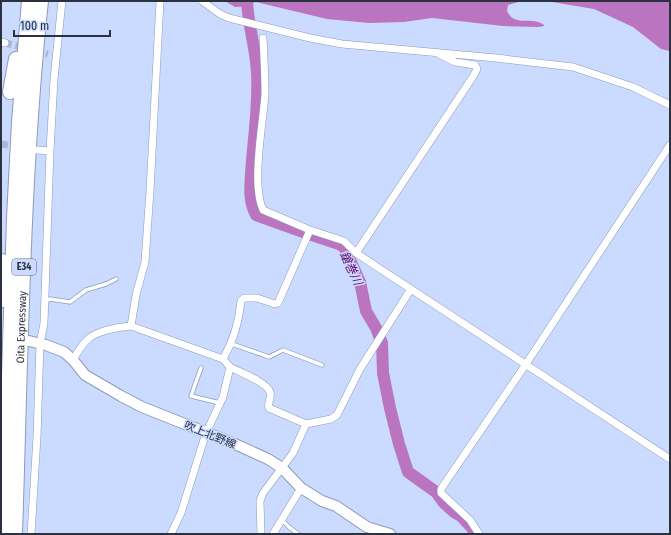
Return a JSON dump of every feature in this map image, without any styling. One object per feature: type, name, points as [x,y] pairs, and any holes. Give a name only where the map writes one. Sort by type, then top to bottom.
[{"type":"highway","points":[[10,92],[26,1]]},
{"type":"highway","name":"Oita Expressway","points":[[4,534],[14,218],[19,122],[30,1]]},
{"type":"highway","name":"Oita Expressway","points":[[15,534],[25,218],[41,1]]},
{"type":"highway","points":[[2,260],[7,450]]},
{"type":"main road","name":"吹上北野線","points":[[28,341],[56,348],[69,356],[85,375],[142,407],[235,444],[268,460],[282,468],[301,488],[322,501],[336,506],[367,527],[390,534]]},
{"type":"street","points":[[31,534],[28,524],[40,344],[44,323],[50,152],[56,56],[62,1]]},
{"type":"street","points":[[131,326],[136,295],[145,262],[160,1]]},
{"type":"street","points":[[202,1],[220,14],[229,18],[310,38],[342,44],[437,52],[573,67],[633,87],[670,105]]},
{"type":"street","points":[[263,38],[265,93],[257,181],[260,203],[263,210],[310,230],[344,241],[356,253],[670,460]]},
{"type":"street","points":[[356,253],[477,69],[475,65],[455,62],[437,52]]},
{"type":"street","points":[[48,54],[56,56]]},
{"type":"street","points":[[479,534],[470,520],[441,493],[441,489],[526,364],[670,145]]},
{"type":"street","points":[[37,150],[50,152]]},
{"type":"street","points":[[223,359],[232,344],[236,332],[241,301],[244,298],[257,298],[275,304],[278,303],[310,230]]},
{"type":"street","points":[[73,360],[83,344],[91,336],[131,326],[223,359],[230,367],[265,385],[270,391],[271,396],[268,405],[269,408],[306,424],[331,419],[337,415],[360,369],[411,289]]},
{"type":"street","points":[[171,534],[180,514],[206,433],[221,404],[230,367]]},
{"type":"street","points":[[261,534],[260,501],[266,486],[293,453],[306,424]]},
{"type":"street","points":[[273,534],[301,488]]},
{"type":"lane","points":[[45,302],[50,299],[70,302],[86,290],[106,284],[116,279]]},
{"type":"lane","points":[[232,344],[269,357],[283,350],[322,365]]},
{"type":"lane","points":[[201,368],[191,396],[221,404]]},
{"type":"lane","points":[[282,520],[298,534]]},
{"type":"shaded area","points":[[225,1],[522,1],[508,5],[507,11],[510,16],[514,19],[539,22],[544,26],[503,26],[432,18],[404,22],[369,23],[327,19],[256,2],[253,3],[253,6],[235,7]]},
{"type":"shaded area","points":[[546,1],[670,1],[670,51],[661,49],[633,27],[594,9]]},
{"type":"waterway","name":"鎗巻川","points":[[247,1],[257,73],[257,111],[250,185],[250,195],[256,215],[344,247],[360,282],[366,311],[376,328],[382,343],[383,373],[390,408],[408,472],[436,492],[444,503],[461,516],[472,528],[475,534]]},
{"type":"tunnel","points":[[5,43],[48,54]]},
{"type":"tunnel","points":[[1,144],[19,147]]}]
